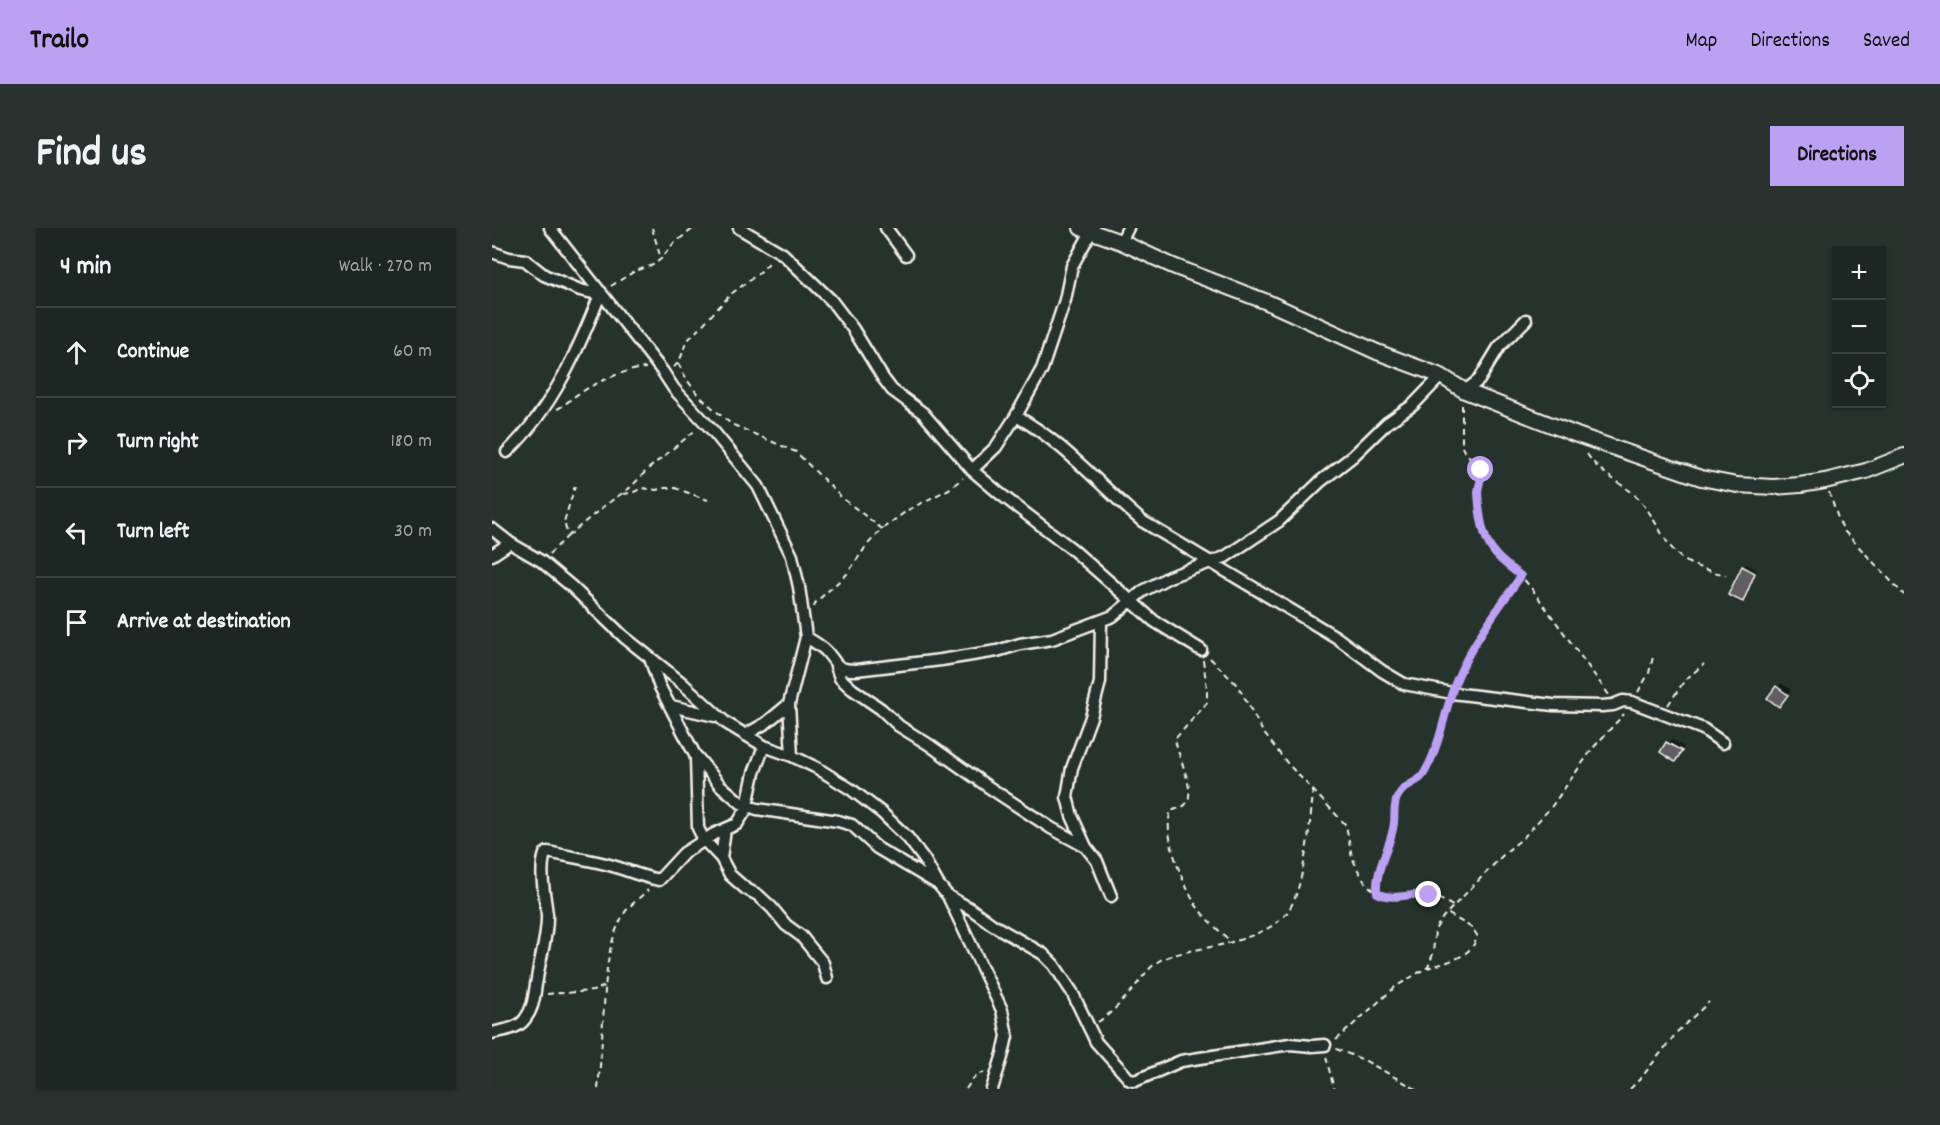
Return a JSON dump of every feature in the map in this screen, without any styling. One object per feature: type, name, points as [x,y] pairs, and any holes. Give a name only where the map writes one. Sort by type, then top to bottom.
[{"type":"street","points":[[550,228],[674,389],[758,486],[792,556],[806,637],[789,704],[792,756]]},
{"type":"street","points":[[740,228],[783,254],[831,300],[853,329],[892,390],[923,413],[972,470],[1072,549],[1154,621],[1202,650]]},
{"type":"street","points":[[885,228],[906,255]]},
{"type":"street","points":[[1121,242],[1128,228]]},
{"type":"street","points":[[972,470],[996,447],[1042,369],[1065,300],[1072,266],[1086,230],[1267,302],[1377,352],[1441,376],[1465,391],[1577,435],[1701,478],[1737,485],[1773,487],[1825,481],[1866,471],[1904,456]]},
{"type":"street","points":[[492,252],[509,258],[525,260],[544,275],[580,290],[601,292]]},
{"type":"street","points":[[507,452],[543,411],[573,358],[601,292]]},
{"type":"street","points":[[1465,391],[1479,380],[1499,347],[1526,320]]},
{"type":"street","points":[[836,666],[845,670],[856,670],[997,651],[1020,644],[1052,639],[1113,616],[1143,591],[1169,577],[1233,553],[1287,515],[1321,481],[1353,456],[1395,417],[1413,405],[1441,376]]},
{"type":"street","points":[[1016,416],[1059,445],[1142,521],[1336,637],[1404,684],[1452,693],[1543,704],[1584,707],[1628,702],[1703,729],[1723,742]]},
{"type":"street","points":[[492,529],[510,543],[541,561],[571,585],[624,637],[682,683],[717,716],[764,746],[817,768],[852,790],[882,813],[908,838],[948,896],[1002,1010],[1007,1036],[992,1089]]},
{"type":"street","points":[[492,555],[510,543]]},
{"type":"street","points":[[1101,621],[1100,682],[1091,717],[1072,768],[1067,797],[1072,816],[1086,847],[1097,861],[1111,896]]},
{"type":"street","points":[[806,637],[825,650],[836,666],[840,678],[881,709],[899,726],[1051,828],[1086,847]]},
{"type":"street","points":[[650,658],[660,685],[696,757],[720,785],[741,803],[757,809],[852,825],[877,848],[938,884]]},
{"type":"street","points":[[745,735],[766,723],[789,704]]},
{"type":"street","points":[[671,706],[717,716]]},
{"type":"street","points":[[492,1033],[513,1028],[524,1020],[533,1006],[546,934],[543,866],[545,854],[548,852],[583,859],[659,880],[684,854],[704,840],[737,824],[746,810],[754,773],[764,746]]},
{"type":"street","points":[[696,757],[698,828],[704,840],[721,858],[730,875],[758,895],[786,925],[801,936],[823,963],[827,978]]},
{"type":"street","points":[[721,858],[725,829]]},
{"type":"street","points":[[948,896],[971,909],[993,926],[1043,954],[1064,978],[1100,1048],[1130,1080],[1135,1081],[1181,1061],[1290,1044],[1325,1045]]},
{"type":"path","points":[[652,228],[661,259]]},
{"type":"path","points":[[601,292],[635,271],[653,265],[673,244],[694,228]]},
{"type":"path","points":[[543,411],[550,412],[564,406],[577,394],[593,385],[631,369],[645,368],[663,372],[678,363],[687,339],[735,290],[763,270],[768,264],[773,248]]},
{"type":"path","points":[[678,363],[699,396],[731,424],[796,452],[841,497],[882,529]]},
{"type":"path","points":[[1465,391],[1462,406],[1462,447],[1481,470],[1478,493],[1485,536],[1491,549],[1521,576],[1604,690],[1613,698],[1628,702]]},
{"type":"path","points":[[541,561],[704,422]]},
{"type":"path","points":[[1577,435],[1594,464],[1636,496],[1653,517],[1671,547],[1681,557],[1689,563],[1726,575]]},
{"type":"path","points":[[805,624],[816,602],[848,574],[867,545],[882,529],[908,510],[949,489],[972,470]]},
{"type":"path","points":[[1825,481],[1845,532],[1904,595]]},
{"type":"path","points":[[568,536],[564,522],[575,486]]},
{"type":"path","points":[[621,495],[642,488],[656,490],[675,488],[708,500]]},
{"type":"path","points":[[1377,893],[1378,871],[1391,837],[1396,799],[1407,784],[1420,779],[1423,774],[1433,755],[1452,693],[1472,649],[1521,576]]},
{"type":"path","points":[[1202,650],[1238,686],[1272,744],[1288,764],[1346,825],[1352,856],[1368,885],[1377,893],[1390,897],[1429,895],[1453,906]]},
{"type":"path","points":[[1202,650],[1208,688],[1207,703],[1175,739],[1188,779],[1187,802],[1184,806],[1171,811],[1167,822],[1178,868],[1193,901],[1208,920],[1231,942]]},
{"type":"path","points":[[1426,968],[1432,959],[1435,930],[1447,913],[1552,806],[1588,755],[1623,715],[1628,702],[1649,673],[1653,657]]},
{"type":"path","points":[[1662,715],[1685,680],[1704,664]]},
{"type":"path","points":[[1089,1028],[1108,1015],[1136,986],[1147,970],[1160,960],[1231,942],[1264,930],[1288,911],[1293,901],[1305,854],[1313,791]]},
{"type":"path","points":[[598,1089],[608,955],[618,926],[627,910],[659,880]]},
{"type":"path","points":[[1325,1045],[1336,1039],[1395,987],[1426,968],[1467,952],[1475,942],[1476,935],[1472,928],[1447,913]]},
{"type":"path","points":[[535,991],[549,995],[598,990],[605,986]]},
{"type":"path","points":[[1630,1089],[1678,1031],[1709,1002]]},
{"type":"path","points":[[1325,1045],[1325,1054],[1334,1089]]},
{"type":"path","points":[[1325,1045],[1364,1060],[1416,1089]]},
{"type":"path","points":[[966,1089],[980,1074],[998,1070]]},
{"type":"building","points":[[1742,566],[1755,573],[1743,602],[1728,595]]},
{"type":"building","points":[[1776,686],[1788,695],[1779,707],[1767,698]]},
{"type":"building","points":[[1666,742],[1682,751],[1675,762],[1660,752]]},
{"type":"route","points":[[1429,895],[1382,896],[1377,893],[1376,883],[1380,863],[1393,831],[1396,799],[1407,784],[1420,779],[1423,774],[1433,755],[1463,667],[1485,628],[1521,576],[1498,557],[1488,544],[1479,504],[1478,486],[1482,475],[1481,470]]}]
